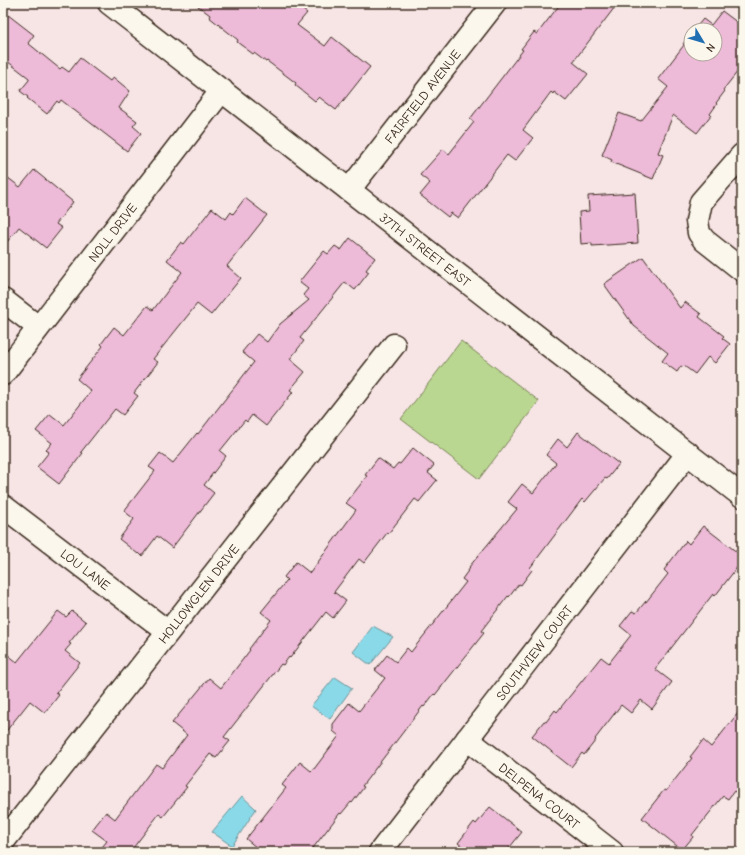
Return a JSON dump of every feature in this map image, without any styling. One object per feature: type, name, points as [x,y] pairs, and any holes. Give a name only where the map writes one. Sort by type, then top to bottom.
[{"type":"street","name":"37TH STREET EAST","points":[[109,3],[742,496]]},
{"type":"street","name":"FAIRFIELD AVENUE","points":[[349,190],[495,3]]},
{"type":"street","name":"NOLL DRIVE","points":[[3,374],[222,90]]},
{"type":"street","points":[[742,155],[702,202],[697,221],[699,232],[704,240],[742,270]]},
{"type":"street","points":[[3,300],[38,327]]},
{"type":"street","name":"HOLLOWGLEN DRIVE","points":[[3,842],[394,345]]},
{"type":"street","name":"SOUTHVIEW COURT","points":[[380,852],[688,453]]},
{"type":"street","name":"LOU LANE","points":[[3,506],[168,632]]},
{"type":"street","name":"DELPENA COURT","points":[[467,739],[612,852]]},
{"type":"green space","points":[[461,341],[539,401],[479,479],[401,419]]},
{"type":"water","points":[[373,626],[393,637],[370,665],[353,652]]},
{"type":"water","points":[[335,677],[352,688],[330,719],[311,706]]},
{"type":"water","points":[[242,796],[256,809],[232,846],[212,832]]},
{"type":"building","points":[[194,3],[294,3],[307,13],[297,25],[325,46],[332,37],[370,67],[336,110],[319,97],[315,101],[295,85],[296,83],[267,61],[266,62],[254,53],[253,54],[237,42],[238,40]]},
{"type":"building","points":[[561,3],[618,3],[573,62],[588,74],[566,101],[554,92],[553,94],[551,92],[523,130],[533,138],[515,161],[507,155],[458,218],[451,213],[448,217],[420,195],[430,183],[420,175],[443,149],[449,154],[474,122],[470,119],[523,50],[521,49],[534,32],[537,34]]},
{"type":"building","points":[[3,11],[34,35],[28,43],[60,69],[62,67],[69,72],[80,58],[110,81],[113,77],[130,91],[119,108],[137,121],[133,126],[141,133],[127,151],[61,100],[59,103],[57,101],[47,114],[20,91],[29,78],[3,58]]},
{"type":"building","points":[[722,11],[742,26],[742,66],[723,90],[725,91],[716,103],[717,104],[710,114],[711,115],[697,133],[673,115],[658,153],[663,155],[653,179],[611,162],[612,160],[602,155],[619,113],[641,121],[668,87],[658,79],[683,46],[683,62],[723,62],[723,22],[713,22]]},
{"type":"building","points":[[34,170],[73,202],[56,224],[62,228],[46,248],[19,227],[3,247],[3,174],[20,187]]},
{"type":"building","points":[[635,193],[638,243],[592,246],[592,243],[581,244],[579,212],[589,211],[588,196]]},
{"type":"building","points":[[245,198],[267,215],[227,266],[241,278],[211,315],[197,304],[153,359],[158,362],[134,393],[138,396],[123,415],[115,409],[81,452],[83,453],[59,484],[37,467],[49,452],[46,450],[52,443],[36,431],[50,414],[64,425],[91,391],[77,379],[103,346],[101,344],[114,327],[124,335],[147,306],[153,310],[182,272],[167,260],[181,242],[184,244],[212,208],[226,219],[231,212],[233,214]]},
{"type":"building","points":[[350,238],[375,258],[366,270],[369,272],[355,290],[345,282],[300,338],[304,341],[290,359],[305,372],[290,390],[293,392],[266,426],[252,415],[247,422],[245,420],[220,451],[226,456],[204,485],[214,493],[172,548],[157,536],[142,556],[139,553],[138,554],[119,539],[134,519],[124,511],[155,471],[149,467],[160,453],[173,463],[197,433],[198,434],[254,362],[242,352],[257,334],[267,342],[280,324],[309,300],[303,295],[308,289],[299,282],[324,251],[328,254],[335,246],[341,250]]},
{"type":"building","points":[[643,257],[680,308],[685,302],[701,314],[699,317],[724,336],[722,338],[730,344],[715,363],[708,357],[695,374],[684,366],[681,366],[677,372],[662,361],[668,353],[634,326],[604,284]]},
{"type":"building","points":[[578,432],[619,464],[585,502],[582,499],[530,568],[532,570],[521,585],[519,584],[509,597],[508,596],[481,631],[484,633],[435,695],[434,694],[424,707],[423,706],[362,786],[364,787],[352,803],[351,802],[341,814],[340,813],[310,852],[262,852],[246,839],[286,788],[282,785],[300,762],[311,771],[314,769],[339,736],[333,731],[333,724],[349,703],[359,711],[385,678],[375,670],[387,655],[396,662],[407,648],[411,652],[466,582],[462,579],[470,568],[469,567],[517,509],[508,502],[522,484],[533,493],[556,463],[546,455],[558,439],[567,447]]},
{"type":"building","points":[[413,448],[434,465],[428,473],[437,480],[419,502],[415,499],[364,563],[359,559],[334,592],[346,601],[333,618],[326,612],[290,658],[289,657],[283,665],[281,664],[224,737],[230,741],[216,758],[210,754],[185,786],[187,787],[163,817],[159,814],[130,852],[98,852],[107,841],[92,830],[106,812],[115,819],[156,764],[162,768],[187,735],[172,723],[209,678],[221,688],[271,620],[261,612],[287,580],[284,577],[296,562],[310,573],[356,510],[346,503],[367,476],[365,475],[378,458],[393,469],[398,463],[400,464]]},
{"type":"building","points":[[703,526],[742,556],[742,561],[715,596],[713,594],[655,669],[672,682],[652,709],[641,700],[631,713],[621,705],[584,755],[582,753],[571,767],[532,736],[544,721],[546,722],[555,710],[557,712],[601,657],[609,663],[631,635],[620,626],[632,611],[636,613],[646,602],[668,574],[664,570],[686,541],[689,544]]},
{"type":"building","points":[[58,611],[66,617],[72,611],[86,622],[69,643],[71,644],[65,651],[80,663],[56,693],[59,695],[45,713],[30,701],[3,735],[3,651],[17,662]]},
{"type":"building","points":[[742,708],[742,797],[734,791],[728,799],[723,796],[682,850],[642,818],[692,758],[690,757],[703,740],[711,747]]},
{"type":"building","points":[[490,807],[522,832],[506,852],[469,852],[458,843],[474,822],[476,824]]}]
